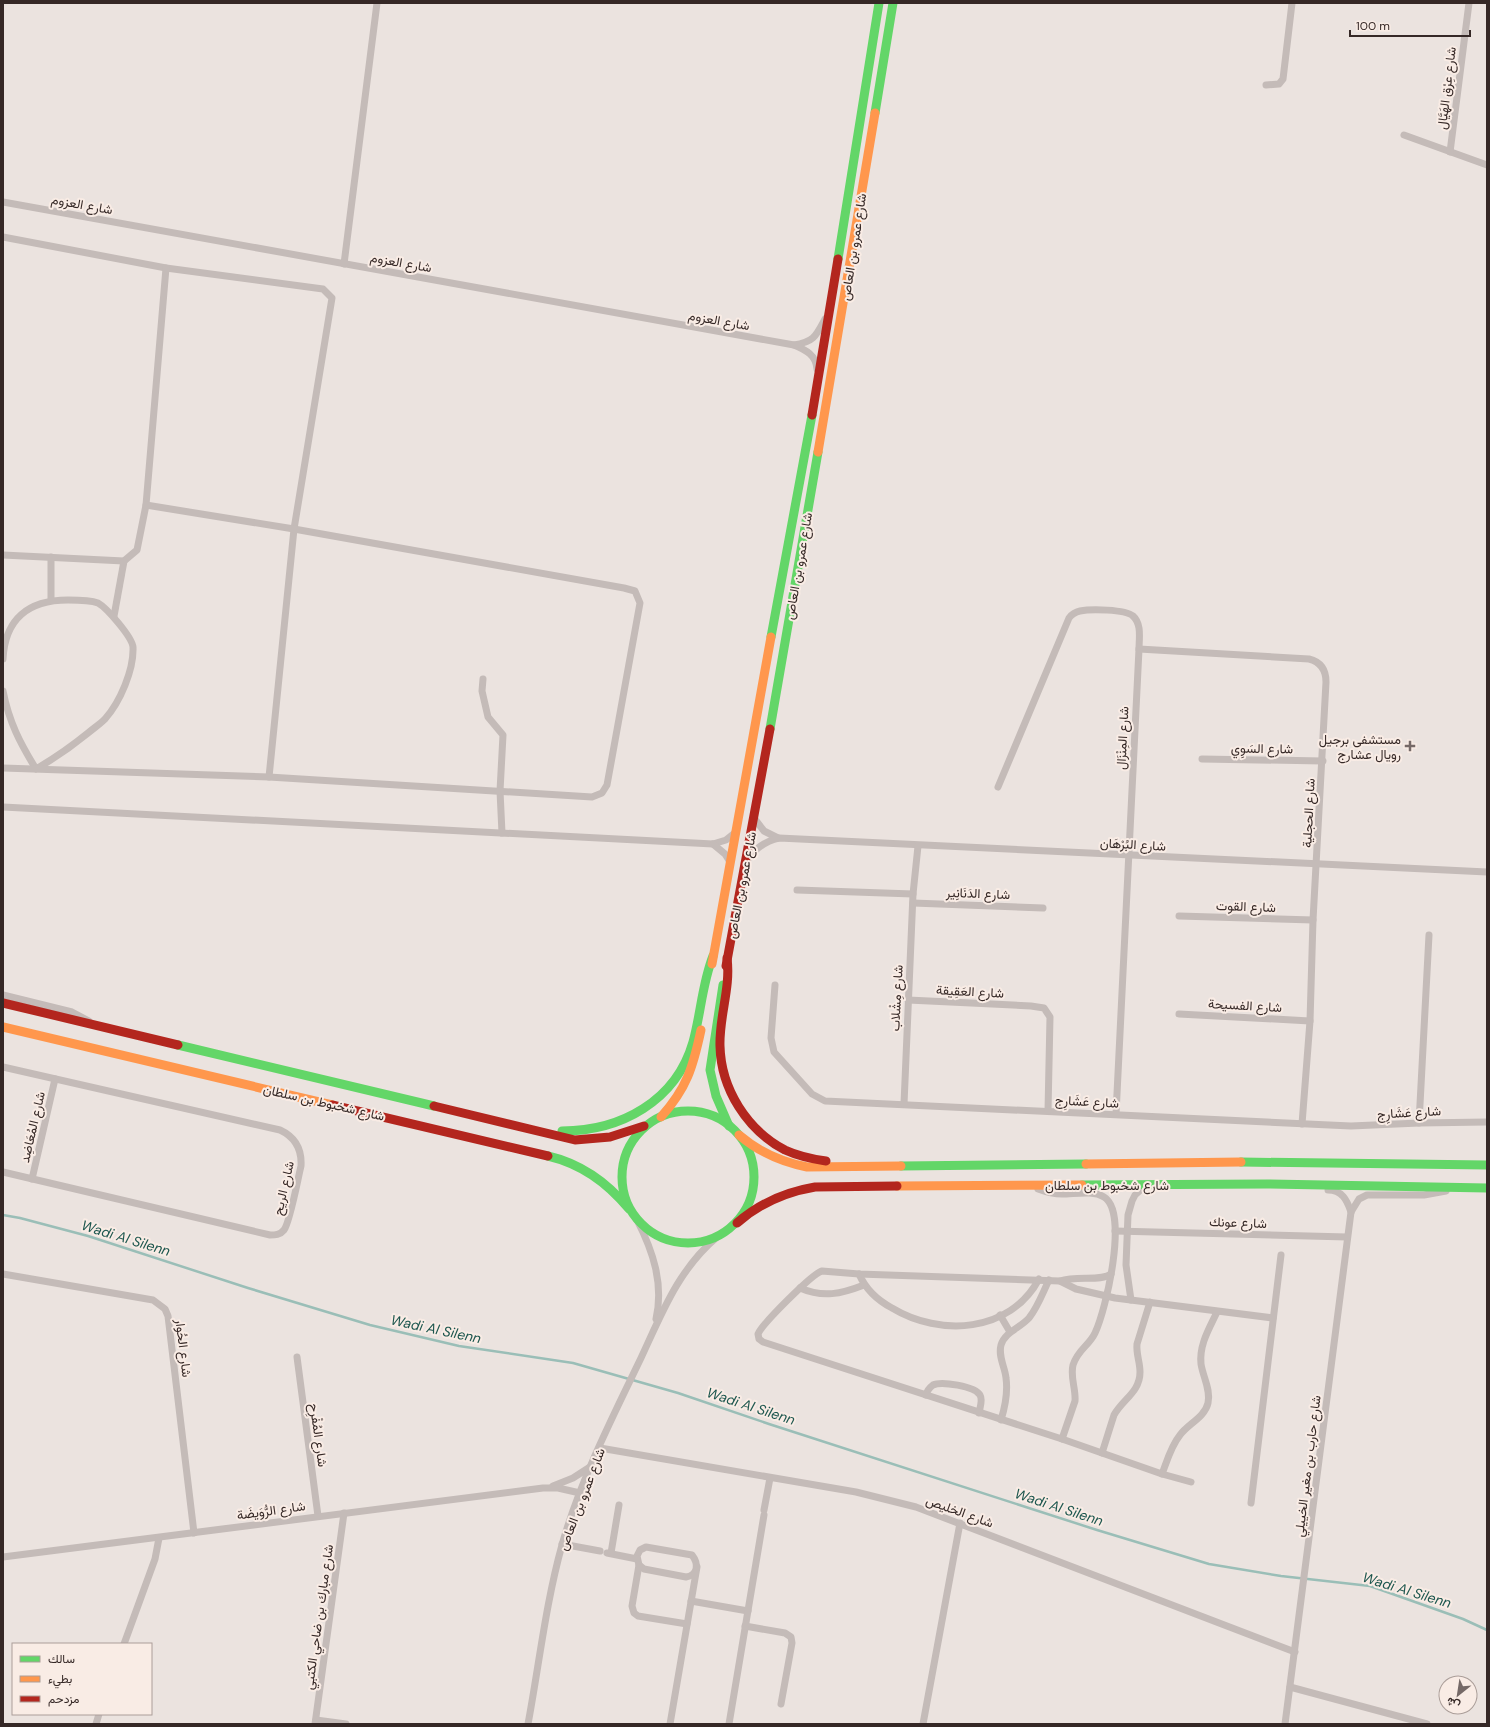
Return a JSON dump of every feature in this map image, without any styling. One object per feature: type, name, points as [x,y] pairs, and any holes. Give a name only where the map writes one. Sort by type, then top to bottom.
[{"type":"main road","name":"شارع عمرو بن العاص","points":[[661,1117],[684,1088],[693,1066],[817,385],[879,3]]},
{"type":"main road","name":"شارع عمرو بن العاص","points":[[729,1126],[716,1096],[710,1070],[716,1026],[829,391],[893,3]]},
{"type":"main road","points":[[463,1112],[477,1112],[549,1129],[570,1132],[602,1128],[630,1116],[663,1092],[680,1071],[691,1047],[705,977],[713,956]]},
{"type":"main road","points":[[727,958],[729,975],[721,1034],[721,1066],[738,1106],[768,1140],[795,1154],[823,1161],[927,1161],[955,1165]]},
{"type":"main road","name":"شارع شخبوط بن سلطان","points":[[3,1003],[575,1140],[608,1139],[627,1134],[644,1126]]},
{"type":"main road","name":"شارع شخبوط بن سلطان","points":[[3,1027],[554,1156],[580,1165],[599,1176],[610,1186],[629,1209]]},
{"type":"main road","points":[[686,1111],[702,1112],[729,1126],[739,1135],[749,1151],[754,1170],[753,1189],[747,1207],[737,1223],[717,1237],[701,1242],[683,1243],[666,1240],[656,1235],[637,1220],[629,1209],[623,1192],[621,1174],[624,1156],[632,1140],[644,1126],[671,1113],[686,1111]]},
{"type":"main road","name":"شارع شخبوط بن سلطان","points":[[739,1135],[753,1147],[769,1156],[790,1164],[807,1167],[1210,1162],[1485,1164]]},
{"type":"main road","name":"شارع شخبوط بن سلطان","points":[[737,1223],[752,1210],[769,1199],[799,1189],[815,1187],[1267,1184],[1487,1188]]},
{"type":"street","points":[[344,264],[377,3]]},
{"type":"street","points":[[1266,85],[1279,84],[1283,79],[1292,3]]},
{"type":"street","name":"شارع عِرْق الهَيَّال","points":[[1450,152],[1469,3]]},
{"type":"street","points":[[1404,134],[1487,165]]},
{"type":"street","name":"شارع العزوم","points":[[3,202],[794,346],[807,351],[815,360],[817,385]]},
{"type":"street","points":[[3,237],[166,268],[323,289],[332,298],[294,529],[269,777]]},
{"type":"street","points":[[114,616],[124,561],[137,550],[146,505],[166,268]]},
{"type":"street","points":[[794,346],[804,344],[814,338],[828,313]]},
{"type":"street","points":[[3,768],[269,777],[592,797],[602,792],[607,785],[640,603],[635,591],[294,529],[146,505]]},
{"type":"street","points":[[3,555],[124,561]]},
{"type":"street","points":[[51,557],[51,600]]},
{"type":"street","points":[[3,659],[4,646],[12,624],[31,607],[51,600],[74,600],[97,603],[114,616],[133,646],[130,670],[124,690],[105,719],[66,751],[36,769]]},
{"type":"street","name":"شارع المِنْزَال","points":[[998,788],[1067,622],[1072,615],[1087,610],[1124,611],[1133,616],[1138,625],[1139,649],[1116,1114]]},
{"type":"street","name":"شارع الحجلية","points":[[1139,649],[1309,659],[1318,662],[1324,669],[1326,677],[1323,761],[1313,920],[1310,1021],[1302,1124]]},
{"type":"street","points":[[483,679],[482,691],[488,717],[503,735],[500,791],[502,833]]},
{"type":"street","points":[[3,691],[6,706],[18,739],[36,769]]},
{"type":"street","name":"شارع السَوِي","points":[[1202,759],[1323,761]]},
{"type":"street","points":[[3,807],[713,844],[726,840],[736,832]]},
{"type":"street","name":"شارع البُرْهَان","points":[[754,818],[764,831],[779,838],[918,846],[1487,872]]},
{"type":"street","name":"شارع البُرْهَان","points":[[745,863],[758,847],[779,838]]},
{"type":"street","points":[[713,844],[725,854],[731,863]]},
{"type":"street","name":"شارع مِشْلاب","points":[[904,1104],[913,894],[918,846]]},
{"type":"street","points":[[798,890],[913,894]]},
{"type":"street","name":"شارع الدَنَانِير","points":[[913,903],[1043,908]]},
{"type":"street","name":"شارع القوت","points":[[1179,916],[1313,920]]},
{"type":"street","points":[[1419,1123],[1429,935]]},
{"type":"street","name":"شارع عَشَارِج","points":[[775,985],[771,1038],[772,1048],[776,1057],[812,1094],[825,1101],[1351,1126],[1487,1122]]},
{"type":"street","points":[[3,995],[72,1012],[86,1018],[93,1025]]},
{"type":"street","name":"شارع العَقِيقة","points":[[908,1000],[1031,1006],[1044,1008],[1050,1017],[1048,1111]]},
{"type":"street","name":"شارع الفسيحة","points":[[1179,1014],[1310,1021]]},
{"type":"street","name":"شارع الريح","points":[[3,1067],[280,1130],[287,1133],[297,1144],[302,1158],[287,1225],[281,1233],[276,1235],[270,1235],[3,1172]]},
{"type":"street","name":"شارع المُعَاضِد","points":[[32,1179],[55,1079]]},
{"type":"street","points":[[1267,1184],[1290,1188],[1336,1191],[1344,1197],[1351,1212]]},
{"type":"street","points":[[1029,1185],[1053,1193],[1092,1194],[1104,1197],[1112,1207],[1115,1231],[1112,1272],[1096,1331],[1091,1340],[1082,1347],[1076,1356],[1073,1366],[1072,1377],[1076,1394],[1075,1401],[1062,1439]]},
{"type":"street","points":[[1131,1300],[1126,1270],[1129,1231],[1128,1215],[1135,1195],[1146,1185]]},
{"type":"street","name":"شارع حارب بن مغير الخييلي","points":[[1285,1724],[1351,1212],[1359,1199],[1367,1195],[1424,1195],[1458,1187]]},
{"type":"street","name":"شارع عمرو بن العاص","points":[[637,1220],[653,1255],[657,1273],[659,1292],[658,1311],[653,1331]]},
{"type":"street","name":"شارع عونك","points":[[1115,1231],[1347,1237]]},
{"type":"street","name":"شارع عمرو بن العاص","points":[[528,1724],[552,1584],[562,1544],[580,1493],[612,1419],[676,1285],[684,1271],[705,1247],[717,1237]]},
{"type":"street","points":[[1250,1503],[1281,1255]]},
{"type":"street","points":[[1126,1270],[1112,1272],[1103,1278],[1078,1277],[1060,1281],[1039,1279],[819,1272],[800,1288],[759,1331],[758,1336],[761,1341],[1062,1439],[1162,1474],[1191,1482]]},
{"type":"street","name":"شارع الحُوار","points":[[3,1274],[153,1300],[165,1309],[168,1316],[194,1533]]},
{"type":"street","points":[[859,1274],[864,1285],[874,1296],[887,1305],[914,1319],[928,1324],[958,1326],[972,1325],[987,1321],[1000,1315],[1020,1303],[1031,1292],[1039,1279]]},
{"type":"street","points":[[1001,1420],[1007,1389],[1000,1353],[1001,1347],[1006,1336],[1025,1322],[1033,1312],[1048,1280]]},
{"type":"street","points":[[1060,1281],[1076,1288],[1106,1296],[1217,1312],[1273,1318]]},
{"type":"street","points":[[800,1288],[816,1293],[833,1295],[864,1285]]},
{"type":"street","points":[[1102,1453],[1117,1409],[1129,1398],[1138,1383],[1140,1374],[1136,1351],[1137,1344],[1150,1302]]},
{"type":"street","points":[[1162,1474],[1175,1442],[1187,1427],[1203,1413],[1208,1404],[1209,1394],[1201,1366],[1200,1356],[1204,1340],[1217,1312]]},
{"type":"street","points":[[1000,1315],[1010,1332]]},
{"type":"street","name":"شارع المُفْرِح","points":[[296,1357],[318,1516]]},
{"type":"street","points":[[926,1395],[930,1388],[935,1384],[949,1384],[969,1388],[978,1392],[981,1398],[979,1413]]},
{"type":"street","name":"شارع الخليص","points":[[600,1448],[856,1492],[916,1507],[1295,1652]]},
{"type":"street","name":"شارع الرُّوَيضَة","points":[[3,1557],[543,1488],[563,1483],[574,1478],[591,1465]]},
{"type":"street","points":[[730,1724],[770,1478]]},
{"type":"street","name":"شارع الرُّوَيضَة","points":[[543,1488],[558,1488],[580,1493]]},
{"type":"street","points":[[606,1552],[619,1505]]},
{"type":"street","name":"شارع مبارك بن ضاحي الكتبي","points":[[316,1722],[344,1513]]},
{"type":"street","points":[[923,1724],[960,1523]]},
{"type":"street","points":[[124,1643],[155,1559],[159,1538]]},
{"type":"street","points":[[562,1544],[606,1552],[638,1562],[644,1569],[686,1577],[694,1573],[697,1567]]},
{"type":"street","points":[[670,1724],[697,1567],[696,1561],[692,1555],[650,1547],[640,1550],[632,1606],[634,1613],[638,1616],[687,1624]]},
{"type":"street","points":[[691,1601],[748,1611]]},
{"type":"street","points":[[745,1626],[785,1633],[791,1637],[792,1643],[781,1704]]},
{"type":"street","points":[[1290,1687],[1427,1724]]},
{"type":"street","points":[[316,1722],[346,1724]]},
{"type":"waterway","name":"Wadi Al Silenn","points":[[3,1215],[88,1236],[248,1288],[370,1325],[459,1346],[573,1363],[678,1393],[1097,1530],[1209,1564],[1281,1576],[1370,1586],[1463,1619],[1487,1630]]},
{"type":"traffic: fast","points":[[838,259],[879,3]]},
{"type":"traffic: fast","points":[[875,113],[893,3]]},
{"type":"traffic: fast","points":[[771,637],[812,415]]},
{"type":"traffic: fast","points":[[770,729],[818,452]]},
{"type":"traffic: fast","points":[[562,1131],[584,1130],[625,1118],[643,1109],[660,1096],[674,1081],[685,1063],[693,1042],[706,977],[713,956]]},
{"type":"traffic: fast","points":[[723,985],[710,1070],[716,1096],[729,1126]]},
{"type":"traffic: fast","points":[[178,1045],[434,1106]]},
{"type":"traffic: fast","points":[[694,1111],[713,1116],[725,1122],[735,1130],[743,1140],[749,1152],[753,1164],[754,1177],[753,1190],[749,1202],[743,1214],[735,1224],[725,1232],[713,1238],[701,1242],[682,1243],[663,1238],[651,1232],[641,1224],[633,1214],[627,1202],[623,1190],[622,1171],[627,1152],[633,1140],[641,1130],[651,1122],[663,1116],[675,1112],[694,1111]]},
{"type":"traffic: fast","points":[[548,1156],[572,1164],[593,1175],[612,1190],[629,1209]]},
{"type":"traffic: fast","points":[[1241,1162],[1487,1165]]},
{"type":"traffic: fast","points":[[901,1166],[1086,1164]]},
{"type":"traffic: fast","points":[[1082,1185],[1267,1184],[1487,1188]]},
{"type":"traffic: slow","points":[[818,452],[875,113]]},
{"type":"traffic: slow","points":[[712,964],[771,637]]},
{"type":"traffic: slow","points":[[3,1027],[332,1105]]},
{"type":"traffic: slow","points":[[661,1117],[677,1096],[688,1076],[701,1030]]},
{"type":"traffic: slow","points":[[739,1135],[771,1156],[807,1167],[901,1166]]},
{"type":"traffic: slow","points":[[1086,1164],[1241,1162]]},
{"type":"traffic: slow","points":[[897,1186],[1082,1185]]},
{"type":"traffic: jam","points":[[812,415],[838,259]]},
{"type":"traffic: jam","points":[[726,966],[770,729]]},
{"type":"traffic: jam","points":[[727,958],[728,969],[721,1024],[720,1046],[725,1078],[731,1093],[748,1120],[771,1142],[795,1154],[826,1161]]},
{"type":"traffic: jam","points":[[3,1003],[178,1045]]},
{"type":"traffic: jam","points":[[332,1105],[548,1156]]},
{"type":"traffic: jam","points":[[434,1106],[575,1140],[610,1137],[644,1126]]},
{"type":"traffic: jam","points":[[737,1223],[773,1199],[804,1189],[815,1187],[897,1186]]},
{"type":"place","name":"مستشفى برجيل رويال عشارج","points":[[1410,746]]}]
